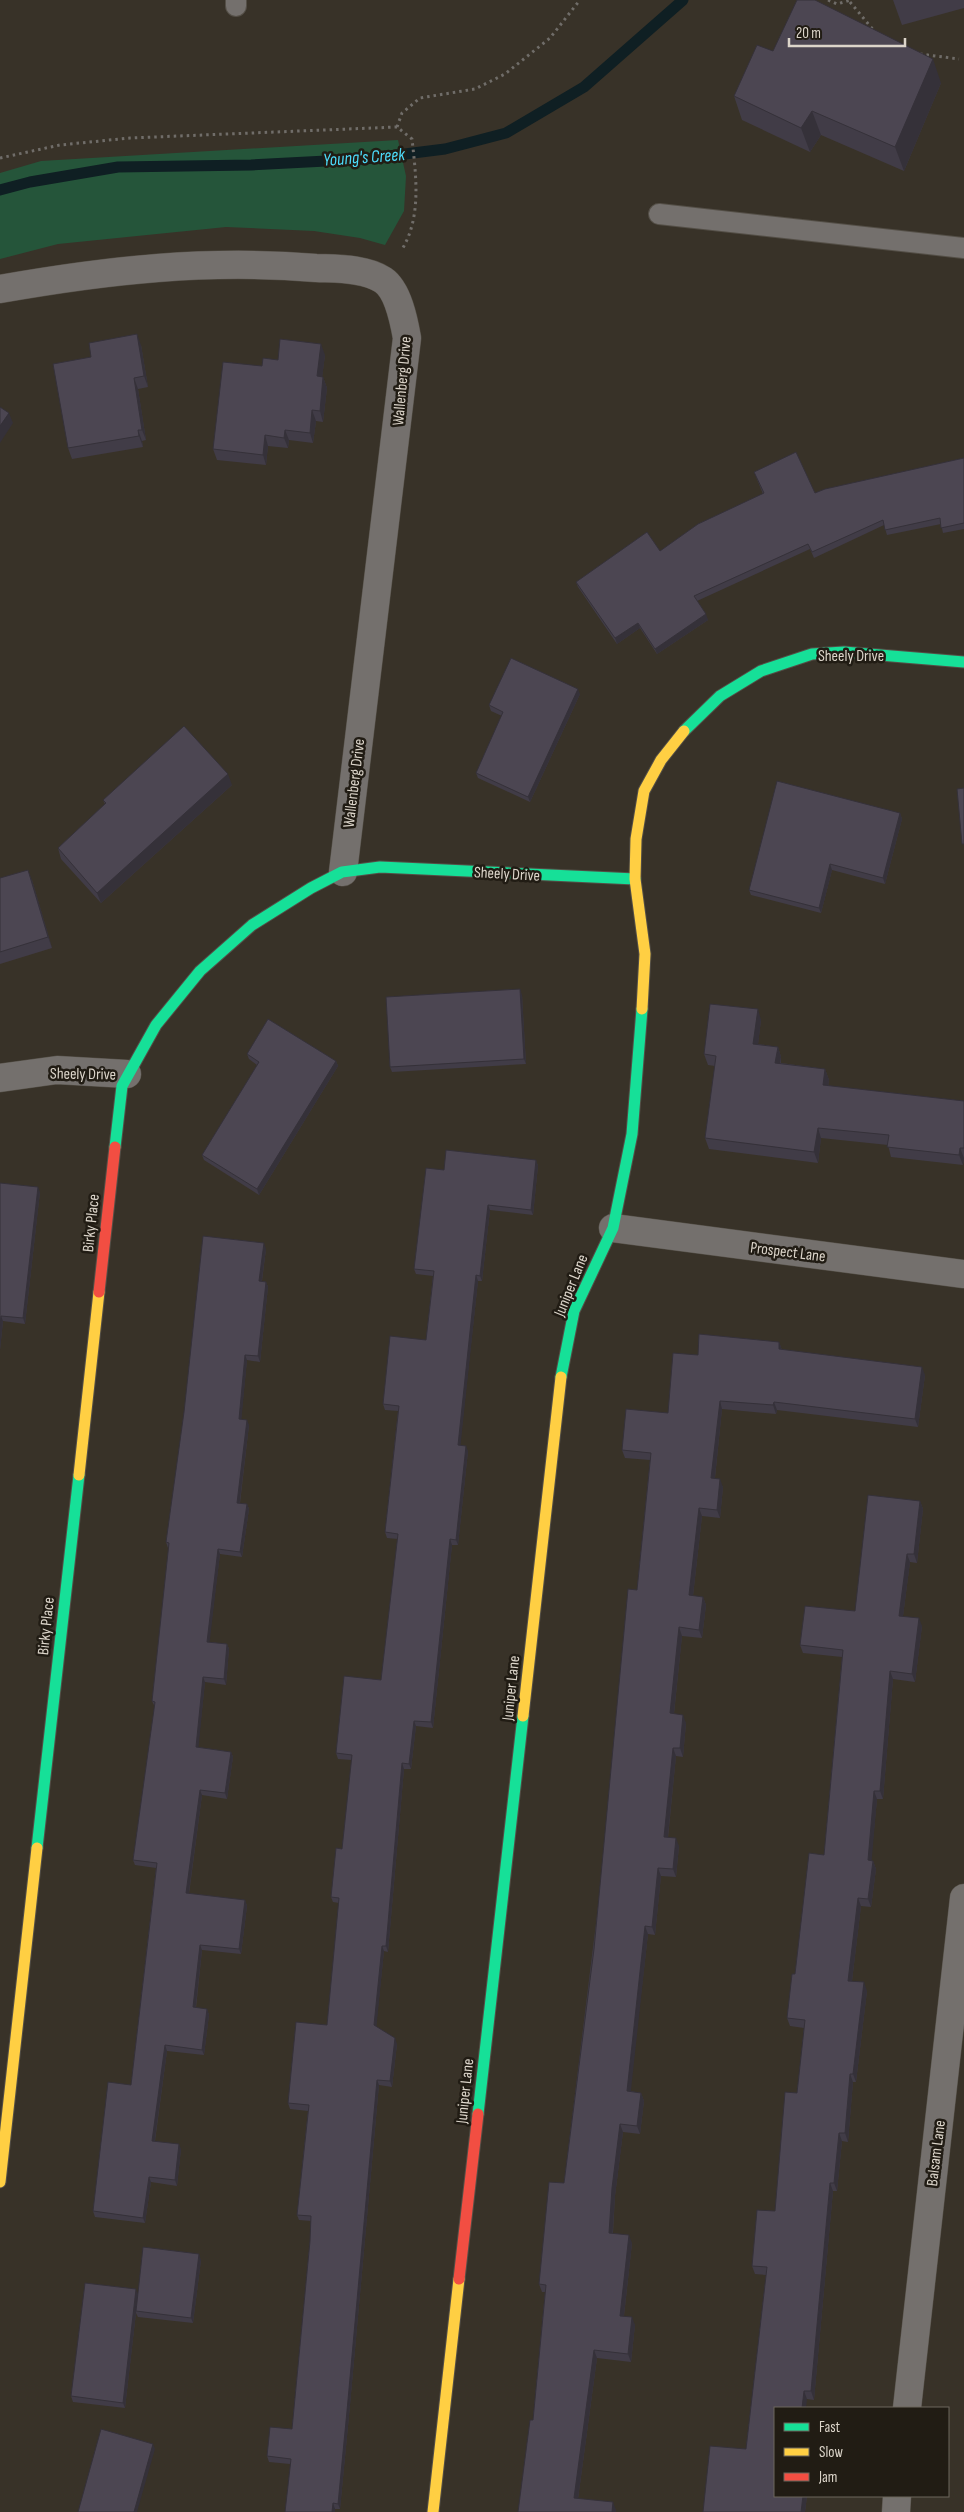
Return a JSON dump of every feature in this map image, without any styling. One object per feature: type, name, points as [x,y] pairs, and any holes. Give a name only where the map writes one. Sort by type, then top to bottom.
[{"type":"street","name":"Wallenberg Drive","points":[[0,289],[96,273],[185,265],[264,264],[357,271],[384,280],[401,307],[407,338],[343,872]]},
{"type":"street","name":"Sheely Drive","points":[[0,1078],[57,1070],[127,1074],[141,1048],[180,992],[221,949],[275,908],[343,872],[380,867],[635,878],[636,839],[644,791],[661,760],[688,726],[720,696],[760,671],[812,654],[844,652],[964,662]]},
{"type":"street","name":"Juniper Lane","points":[[433,2512],[563,1360],[574,1311],[613,1228],[632,1134],[641,1042],[645,954],[635,878]]},
{"type":"street","name":"Birky Place","points":[[0,2182],[122,1086],[127,1074]]},
{"type":"street","name":"Prospect Lane","points":[[613,1228],[964,1274]]},
{"type":"street","name":"Balsam Lane","points":[[907,2407],[964,1898]]},
{"type":"street","points":[[896,2512],[897,2497]]},
{"type":"lane","points":[[659,214],[964,248]]},
{"type":"path","points":[[397,127],[402,113],[420,98],[475,89],[505,74],[550,38],[580,0]]},
{"type":"path","points":[[828,0],[837,4],[851,1],[879,37]]},
{"type":"path","points":[[910,53],[959,59]]},
{"type":"path","points":[[0,158],[60,145],[130,138],[397,127],[412,140],[416,211],[406,244],[397,258]]},
{"type":"green space","points":[[398,140],[406,176],[404,211],[385,245],[360,238],[314,231],[226,227],[58,244],[0,259],[0,173],[41,161]]},
{"type":"building","points":[[797,0],[815,0],[933,59],[895,147],[812,111],[801,128],[734,96],[757,45],[773,51]]},
{"type":"building","points":[[137,334],[144,376],[134,378],[142,430],[138,430],[139,436],[68,448],[53,364],[91,357],[89,343]]},
{"type":"building","points":[[280,339],[321,344],[317,376],[323,377],[320,411],[312,410],[310,433],[285,430],[284,438],[265,435],[263,455],[213,449],[223,362],[262,366],[263,358],[278,360]]},
{"type":"building","points":[[0,407],[9,413],[0,426]]},
{"type":"building","points":[[796,452],[815,493],[825,489],[964,458],[964,523],[941,528],[940,518],[885,530],[883,520],[812,552],[808,544],[694,596],[706,614],[655,649],[638,623],[615,638],[576,582],[647,532],[660,551],[698,524],[764,493],[754,472]]},
{"type":"building","points":[[511,658],[578,689],[528,797],[476,773],[503,712],[489,705]]},
{"type":"building","points":[[184,726],[228,774],[97,893],[58,848],[106,803],[103,800]]},
{"type":"building","points":[[777,781],[900,813],[883,878],[830,864],[819,908],[749,890]]},
{"type":"building","points":[[964,788],[964,844],[962,844],[957,789]]},
{"type":"building","points":[[28,870],[48,937],[0,952],[0,878]]},
{"type":"building","points":[[520,989],[524,1059],[390,1067],[386,997]]},
{"type":"building","points":[[710,1004],[758,1009],[753,1044],[778,1047],[775,1063],[825,1069],[823,1085],[964,1101],[964,1148],[960,1148],[959,1155],[887,1147],[889,1135],[818,1128],[814,1152],[705,1138],[716,1056],[704,1054]]},
{"type":"building","points":[[268,1019],[336,1061],[257,1189],[202,1155],[259,1062],[247,1054]]},
{"type":"building","points":[[446,1150],[536,1160],[531,1210],[488,1205],[480,1276],[476,1275],[458,1445],[466,1446],[456,1540],[450,1539],[431,1722],[414,1721],[409,1764],[402,1763],[386,1946],[382,1946],[374,2025],[395,2038],[390,2081],[377,2080],[338,2504],[333,2503],[332,2512],[285,2512],[291,2459],[267,2456],[270,2427],[292,2429],[311,2216],[297,2215],[309,2105],[288,2103],[296,2022],[327,2025],[339,1898],[331,1897],[336,1848],[342,1849],[352,1755],[336,1753],[344,1676],[381,1680],[398,1534],[385,1532],[399,1406],[383,1404],[390,1336],[426,1340],[434,1271],[414,1269],[426,1168],[444,1170]]},
{"type":"building","points":[[0,1183],[38,1187],[23,1318],[1,1316],[0,1326]]},
{"type":"building","points":[[203,1236],[264,1243],[259,1281],[266,1282],[258,1356],[245,1355],[239,1419],[247,1420],[237,1503],[247,1504],[240,1552],[218,1549],[207,1642],[227,1644],[224,1679],[203,1677],[196,1747],[231,1752],[225,1793],[200,1790],[186,1893],[245,1900],[239,1949],[200,1945],[193,2007],[207,2009],[202,2050],[165,2045],[152,2141],[179,2144],[175,2180],[149,2177],[143,2218],[93,2211],[108,2082],[131,2085],[157,1863],[133,1860],[155,1702],[152,1701],[169,1543],[166,1542],[184,1412]]},
{"type":"building","points":[[699,1334],[779,1342],[779,1349],[922,1367],[915,1419],[774,1402],[773,1405],[720,1401],[711,1478],[720,1479],[717,1510],[699,1508],[689,1595],[703,1597],[699,1630],[679,1627],[670,1713],[683,1715],[680,1748],[673,1748],[664,1837],[676,1838],[673,1869],[658,1868],[652,1927],[645,1926],[627,2091],[641,2093],[637,2126],[620,2124],[612,2188],[609,2233],[629,2235],[620,2316],[632,2317],[628,2354],[594,2350],[574,2498],[613,2502],[612,2512],[518,2512],[530,2420],[533,2420],[546,2285],[539,2284],[549,2182],[564,2183],[594,1949],[628,1589],[637,1590],[651,1453],[622,1450],[626,1409],[668,1413],[673,1353],[698,1355]]},
{"type":"building","points":[[868,1495],[920,1501],[914,1554],[907,1554],[899,1616],[919,1618],[912,1674],[890,1671],[880,1791],[874,1791],[868,1860],[873,1861],[868,1899],[858,1898],[848,1981],[864,1982],[853,2074],[850,2074],[845,2133],[839,2133],[834,2183],[830,2183],[811,2391],[804,2391],[802,2407],[774,2407],[774,2497],[803,2497],[801,2512],[703,2512],[710,2446],[746,2449],[767,2267],[752,2266],[757,2210],[775,2211],[785,2092],[797,2093],[805,2020],[787,2018],[792,1974],[795,1974],[809,1853],[824,1855],[843,1650],[800,1645],[805,1606],[855,1611]]},
{"type":"building","points":[[143,2247],[199,2254],[191,2318],[136,2311]]},
{"type":"building","points":[[85,2283],[136,2289],[123,2403],[71,2396]]},
{"type":"building","points":[[101,2429],[153,2444],[134,2512],[78,2512]]},
{"type":"waterway","name":"Young's Creek","points":[[0,190],[30,182],[118,167],[251,165],[365,159],[445,149],[506,133],[584,87],[683,0]]},
{"type":"traffic: fast","points":[[684,731],[720,696],[761,671],[812,654],[844,652],[964,662]]},
{"type":"traffic: fast","points":[[115,1147],[122,1086],[156,1025],[200,971],[252,925],[311,888],[342,872],[380,867],[635,879]]},
{"type":"traffic: fast","points":[[561,1377],[574,1311],[613,1228],[632,1134],[642,1009]]},
{"type":"traffic: fast","points":[[37,1848],[79,1475]]},
{"type":"traffic: fast","points":[[478,2114],[523,1716]]},
{"type":"traffic: slow","points":[[642,1009],[645,954],[635,879],[636,839],[644,791],[661,760],[684,731]]},
{"type":"traffic: slow","points":[[79,1475],[99,1292]]},
{"type":"traffic: slow","points":[[523,1716],[561,1377]]},
{"type":"traffic: slow","points":[[0,2182],[37,1848]]},
{"type":"traffic: slow","points":[[433,2512],[459,2279]]},
{"type":"traffic: jam","points":[[99,1292],[115,1147]]},
{"type":"traffic: jam","points":[[459,2279],[478,2114]]}]
